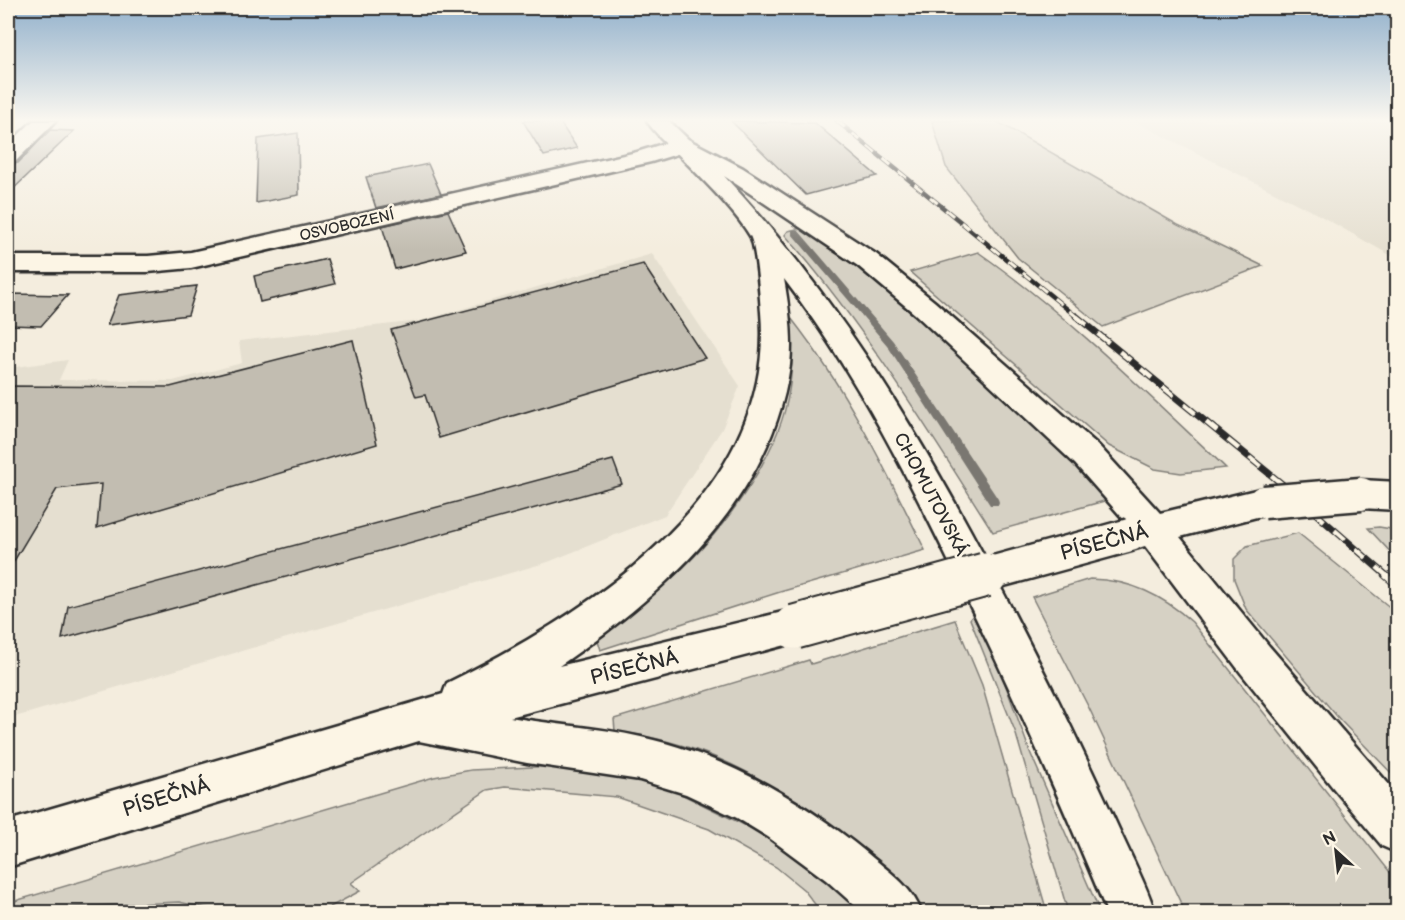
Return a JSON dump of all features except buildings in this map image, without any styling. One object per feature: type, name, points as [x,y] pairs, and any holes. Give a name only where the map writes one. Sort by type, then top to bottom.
[{"type":"street","name":"OSVOBOZENÍ","points":[[8,264],[148,264],[192,260],[617,164]]},
{"type":"street","name":"CHOMUTOVSKÁ","points":[[699,164],[764,238],[833,330],[911,452],[1023,671],[1131,912]]},
{"type":"street","points":[[718,164],[793,209],[896,282],[1087,455],[1106,474],[1141,532],[1209,602],[1398,830]]},
{"type":"street","points":[[415,721],[541,655],[578,630],[651,573],[728,488],[754,443],[765,416],[776,364],[774,303],[764,238]]},
{"type":"street","name":"PÍSEČNÁ","points":[[8,844],[415,721],[795,627],[1141,532],[1264,502],[1361,494],[1398,496]]},
{"type":"street","points":[[415,721],[559,747],[649,760],[724,787],[803,831],[844,863],[897,912]]},
{"type":"shaded area","points":[[945,164],[1071,164],[1178,225],[1263,266],[1103,327],[1018,258]]},
{"type":"shaded area","points":[[1218,164],[1397,164],[1397,259],[1319,215]]},
{"type":"shaded area","points":[[801,228],[810,231],[879,281],[933,328],[1098,486],[1106,497],[1104,501],[993,532],[869,342],[785,235],[788,231]]},
{"type":"shaded area","points":[[978,252],[1075,328],[1226,468],[1181,473],[1155,469],[1109,446],[910,272]]},
{"type":"shaded area","points":[[652,254],[740,386],[722,429],[665,515],[548,562],[8,719],[8,368],[68,360],[59,380],[173,381],[242,363],[239,341],[420,321]]},
{"type":"shaded area","points":[[791,318],[847,401],[880,460],[925,550],[780,592],[600,650],[596,637],[646,600],[682,569],[723,524],[758,472],[783,418],[789,391],[792,364]]},
{"type":"shaded area","points":[[1368,528],[1397,530],[1397,559]]},
{"type":"shaded area","points":[[1298,533],[1397,613],[1397,779],[1341,721],[1246,609],[1234,579],[1234,559],[1247,546]]},
{"type":"shaded area","points":[[1090,579],[1119,582],[1145,591],[1169,604],[1192,622],[1397,881],[1397,912],[1185,912],[1090,710],[1032,597]]},
{"type":"shaded area","points":[[973,615],[996,659],[1030,752],[1100,912],[1068,912],[1015,731],[970,619]]},
{"type":"shaded area","points":[[955,620],[982,685],[1047,912],[927,912],[855,846],[774,788],[705,753],[667,741],[615,731],[614,719],[809,660],[811,664]]},
{"type":"shaded area","points":[[554,766],[637,779],[677,792],[779,842],[849,896],[866,912],[821,912],[804,890],[776,867],[709,829],[617,797],[505,787],[487,790],[351,883],[360,891],[321,912],[224,912],[179,902],[8,910],[8,903],[434,777],[471,770]]},
{"type":"waterway","points":[[795,232],[890,343],[994,502]]},
{"type":"railway","points":[[890,164],[1077,317]]},
{"type":"railway","points":[[1076,316],[1282,484],[1387,576]]},
{"type":"railway","points":[[1385,575],[1398,586]]}]
